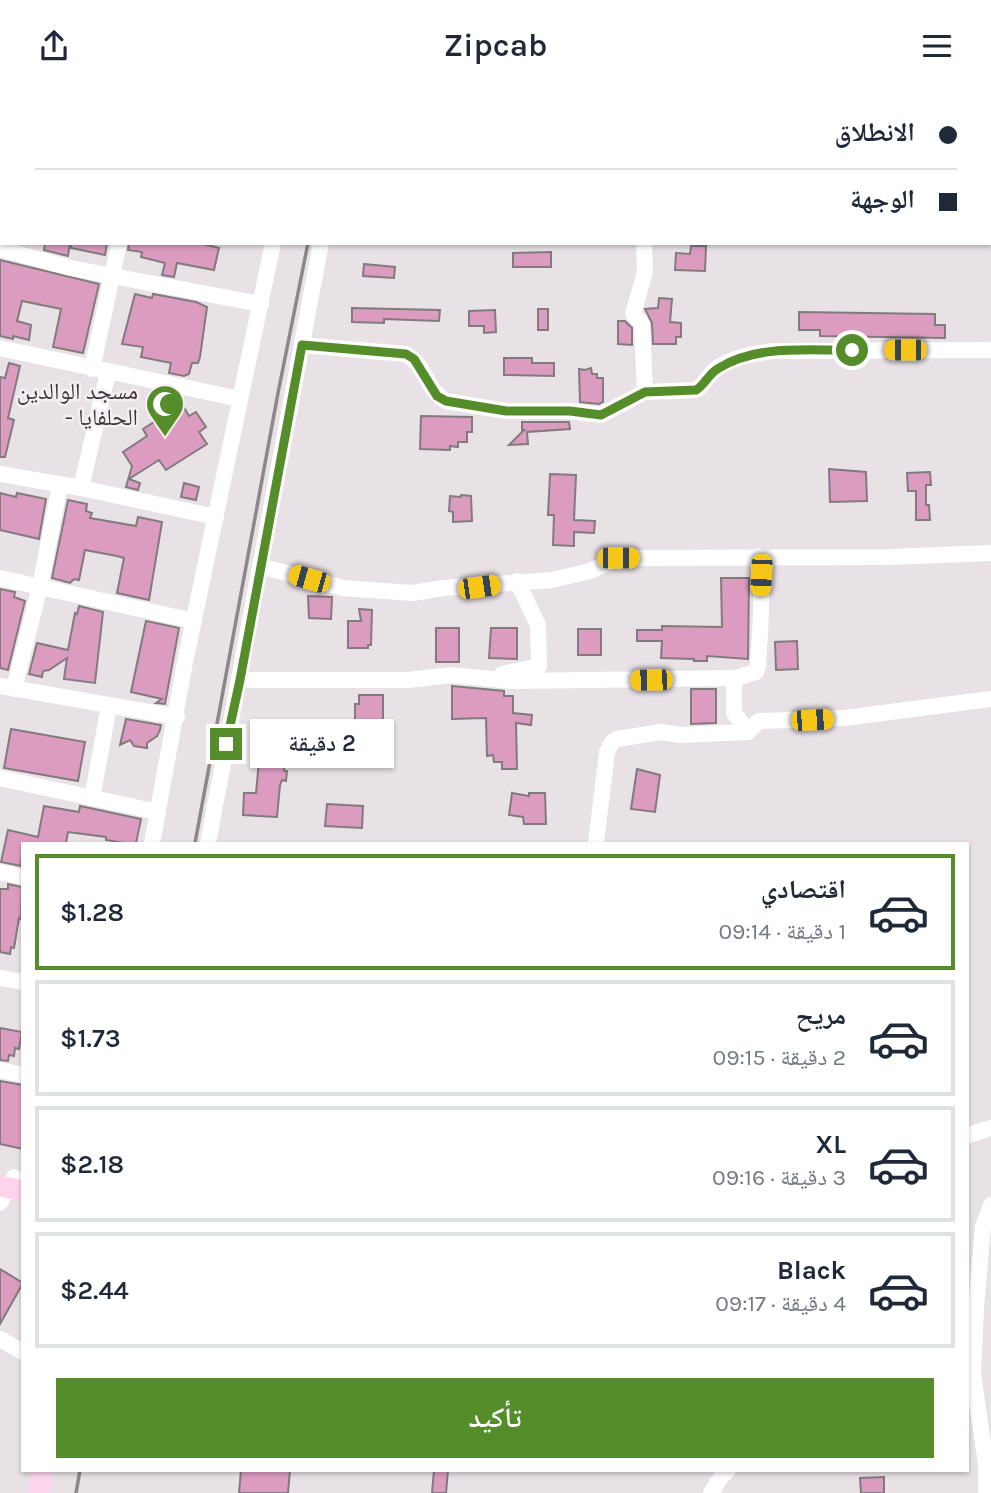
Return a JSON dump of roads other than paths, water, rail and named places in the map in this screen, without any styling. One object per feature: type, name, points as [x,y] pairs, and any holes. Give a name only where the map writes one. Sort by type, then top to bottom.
[{"type":"main road","points":[[29,1493],[33,1472]]},
{"type":"main road","points":[[39,1493],[43,1472]]},
{"type":"street","points":[[81,488],[119,245]]},
{"type":"street","points":[[152,842],[194,621],[273,245]]},
{"type":"street","points":[[208,842],[321,245]]},
{"type":"street","points":[[644,245],[645,272],[633,314],[642,324],[645,392]]},
{"type":"street","points":[[0,249],[71,268],[261,304]]},
{"type":"street","points":[[302,345],[406,354],[414,359],[437,396],[446,401],[528,413],[570,411],[601,415],[645,392],[696,390],[716,369],[747,356],[772,351],[991,350]]},
{"type":"street","points":[[0,348],[240,399]]},
{"type":"street","points":[[0,474],[216,517]]},
{"type":"street","points":[[60,485],[40,586],[4,691],[177,717]]},
{"type":"street","points":[[260,566],[344,588],[413,593],[517,581],[552,580],[590,571],[618,558],[890,557],[991,553]]},
{"type":"street","points":[[240,680],[408,680],[451,675],[513,681],[749,676],[756,672],[758,666],[761,614],[758,557]]},
{"type":"street","points":[[0,578],[194,621]]},
{"type":"street","points":[[483,679],[539,666],[538,625],[517,581]]},
{"type":"street","points":[[734,678],[734,713],[748,732]]},
{"type":"street","points":[[596,842],[607,752],[611,742],[617,739],[661,732],[680,735],[748,732],[760,721],[844,718],[991,699]]},
{"type":"street","points":[[92,798],[109,706]]},
{"type":"street","points":[[1,781],[159,812]]},
{"type":"street","points":[[0,872],[21,877]]},
{"type":"street","points":[[0,978],[21,982]]},
{"type":"street","points":[[0,1070],[21,1075]]},
{"type":"street","points":[[969,1135],[991,1128]]},
{"type":"street","points":[[986,1493],[986,1464],[973,1374],[975,1308],[983,1226],[991,1205]]},
{"type":"street","points":[[0,1339],[21,1351]]},
{"type":"street","points":[[711,1493],[726,1472]]},
{"type":"railway","points":[[195,842],[308,245]]},
{"type":"railway","points":[[76,1493],[80,1472]]},
{"type":"place","name":"مسجد الوالدين - الحلفايا","points":[[165,438]]}]
